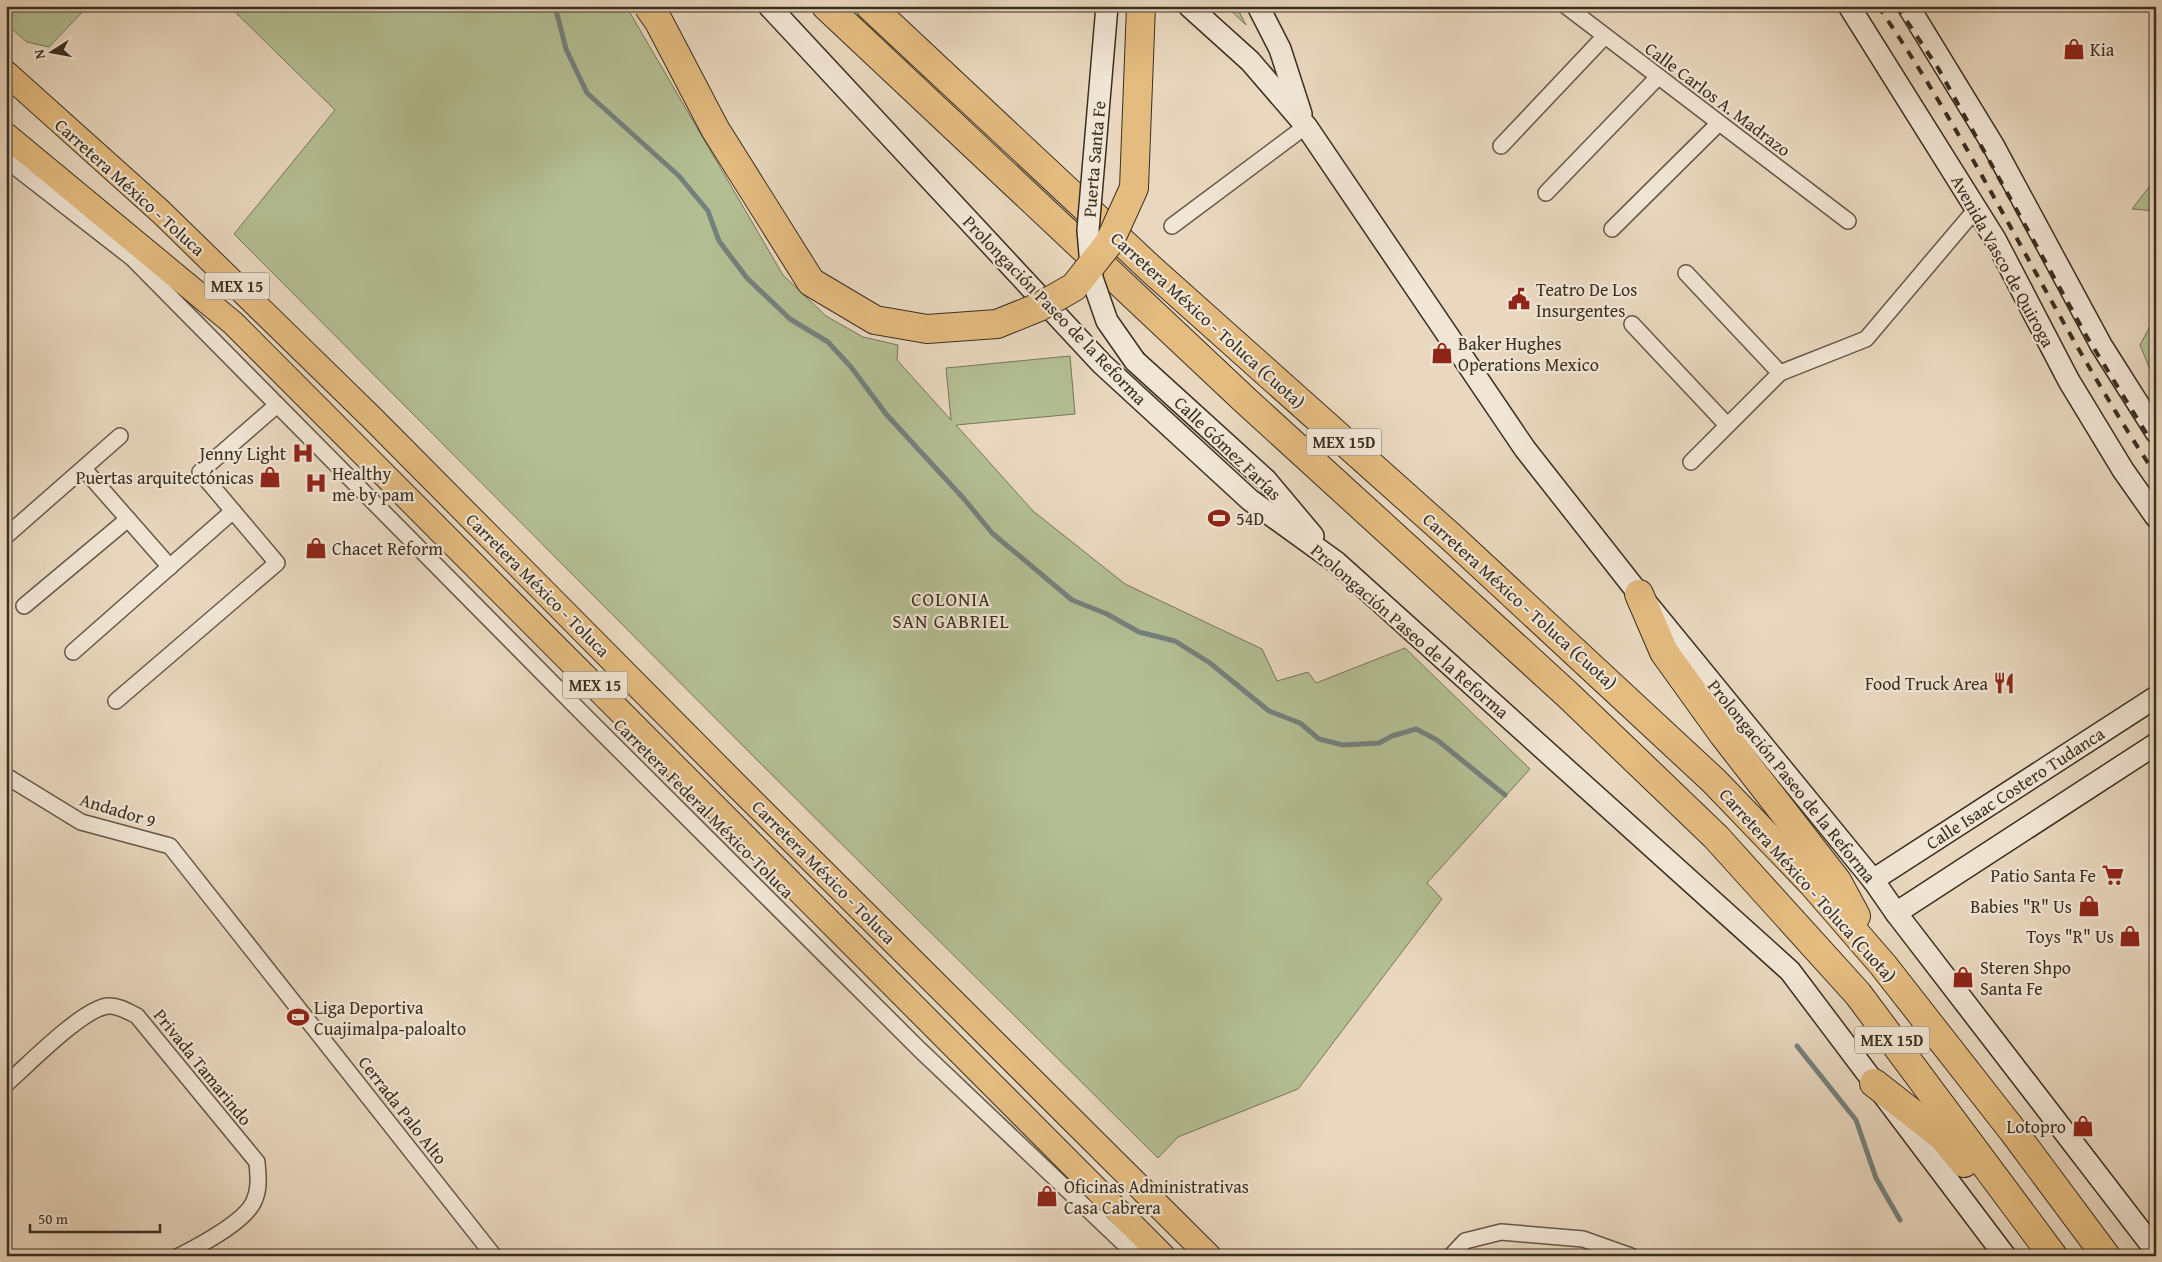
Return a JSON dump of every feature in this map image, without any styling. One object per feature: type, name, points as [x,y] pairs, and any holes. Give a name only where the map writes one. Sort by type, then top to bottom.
[{"type":"highway","points":[[648,6],[659,22],[715,129],[811,282],[875,320],[927,329],[997,324],[1039,307],[1074,287],[1109,243],[1134,188],[1141,6]]},
{"type":"highway","name":"Carretera México - Toluca (Cuota)","points":[[826,6],[1253,407],[1568,696],[1716,837],[1858,994],[2053,1255]]},
{"type":"highway","name":"Carretera México - Toluca (Cuota)","points":[[870,6],[1152,270],[1450,536],[1661,730],[1812,883],[1884,965],[2106,1256]]},
{"type":"highway","points":[[1638,594],[1664,652],[1723,734],[1837,881],[1884,965]]},
{"type":"highway","points":[[1874,1082],[1943,1137],[2005,1214],[2053,1255]]},
{"type":"main road","name":"Prolongación Paseo de la Reforma","points":[[769,6],[1102,364],[1250,500],[1336,562],[1790,971],[2005,1256]]},
{"type":"main road","name":"Puerta Santa Fe","points":[[1107,6],[1088,230],[1092,278],[1107,321],[1135,361]]},
{"type":"main road","name":"Prolongación Paseo de la Reforma","points":[[1189,6],[1250,61],[1306,126],[1525,449],[1638,594],[1873,880],[1896,913],[2156,1251]]},
{"type":"main road","points":[[1258,6],[1280,49],[1306,126]]},
{"type":"main road","name":"Avenida Vasco de Quiroga","points":[[1849,6],[1995,239],[2069,381],[2123,470],[2156,517]]},
{"type":"main road","points":[[1908,6],[1993,145],[2101,345],[2156,432]]},
{"type":"main road","name":"Carretera México - Toluca","points":[[6,73],[162,212],[380,425],[732,780],[1209,1256]]},
{"type":"main road","points":[[6,94],[26,110],[70,132]]},
{"type":"main road","name":"Carretera México - Toluca","points":[[6,135],[233,323],[1163,1256]]},
{"type":"main road","name":"Calle Gómez Farías","points":[[1135,361],[1266,480],[1336,562]]},
{"type":"main road","name":"Calle Isaac Costero Tudanca","points":[[1873,880],[2156,697]]},
{"type":"main road","points":[[1896,913],[2156,744]]},
{"type":"street","name":"Calle Carlos A. Madrazo","points":[[1566,6],[1848,221]]},
{"type":"street","points":[[1501,146],[1604,36]]},
{"type":"street","points":[[1546,193],[1658,77]]},
{"type":"street","points":[[1612,229],[1719,123]]},
{"type":"street","points":[[1172,226],[1306,126]]},
{"type":"street","name":"Carretera Federal México-Toluca","points":[[6,160],[132,258],[918,1049],[1137,1256]]},
{"type":"street","points":[[1691,462],[1726,424],[1780,373],[1866,339],[1976,209]]},
{"type":"street","points":[[1686,274],[1780,373]]},
{"type":"street","points":[[1632,324],[1726,424]]},
{"type":"street","points":[[116,701],[277,563],[200,472],[277,406]]},
{"type":"street","points":[[6,536],[120,436]]},
{"type":"street","points":[[84,469],[170,567]]},
{"type":"street","points":[[73,652],[233,511]]},
{"type":"street","points":[[24,606],[128,519]]},
{"type":"street","name":"Andador 9","points":[[6,776],[81,822],[170,846]]},
{"type":"street","name":"Cerrada Palo Alto","points":[[170,846],[494,1256]]},
{"type":"street","name":"Privada Tamarindo","points":[[6,1084],[80,1019],[108,1006],[123,1008],[137,1016],[257,1162],[259,1183],[254,1202],[242,1216],[210,1240],[179,1256]]},
{"type":"street","points":[[1451,1256],[1465,1240],[1501,1232],[1583,1239],[1631,1256]]},
{"type":"green space","points":[[6,6],[88,6],[49,47],[27,42],[6,24]]},
{"type":"green space","points":[[229,6],[626,6],[783,275],[826,316],[863,337],[898,345],[897,360],[951,420],[946,368],[1070,356],[1075,414],[956,425],[1033,511],[1125,584],[1262,649],[1277,681],[1308,672],[1316,683],[1405,648],[1530,769],[1427,883],[1442,899],[1298,1089],[1178,1137],[1158,1158],[760,763],[234,234],[335,110]]},
{"type":"green space","points":[[1226,6],[1236,6],[1246,25]]},
{"type":"green space","points":[[2156,178],[2156,211],[2132,209]]},
{"type":"green space","points":[[2156,315],[2156,384],[2140,345]]},
{"type":"waterway","points":[[555,6],[566,49],[587,93],[679,176],[708,211],[719,241],[747,278],[790,319],[828,342],[851,367],[886,414],[965,500],[992,533],[1072,600],[1107,614],[1139,632],[1175,641],[1210,663],[1269,711],[1300,723],[1319,739],[1343,745],[1379,743],[1392,736],[1416,729],[1437,740],[1505,795]]},
{"type":"waterway","points":[[1797,1046],[1856,1120],[1876,1178],[1900,1220]]},
{"type":"railway","points":[[1878,6],[1951,121],[2084,359],[2156,475]]},
{"type":"railway","points":[[1897,6],[1938,68],[2087,337],[2156,449]]},
{"type":"place","name":"Kia","points":[[2074,49]]},
{"type":"place","name":"Teatro De Los Insurgentes","points":[[1519,299]]},
{"type":"place","name":"Baker Hughes Operations Mexico","points":[[1442,353]]},
{"type":"place","name":"Jenny Light","points":[[303,453]]},
{"type":"place","name":"Puertas arquitectónicas","points":[[270,477]]},
{"type":"place","name":"Healthy me by pam","points":[[316,483]]},
{"type":"place","name":"54D","points":[[1219,518]]},
{"type":"place","name":"Chacet Reform","points":[[316,548]]},
{"type":"place","name":"Food Truck Area","points":[[2004,683]]},
{"type":"place","name":"Patio Santa Fe","points":[[2113,875]]},
{"type":"place","name":"Babies \"R\" Us","points":[[2089,906]]},
{"type":"place","name":"Toys \"R\" Us","points":[[2130,936]]},
{"type":"place","name":"Steren Shpo Santa Fe","points":[[1963,977]]},
{"type":"place","name":"Liga Deportiva Cuajimalpa-paloalto","points":[[298,1017]]},
{"type":"place","name":"Lotopro","points":[[2083,1126]]},
{"type":"place","name":"Oficinas Administrativas Casa Cabrera","points":[[1047,1196]]},
{"type":"district","name":"COLONIA SAN GABRIEL","points":[[951,610]]}]
